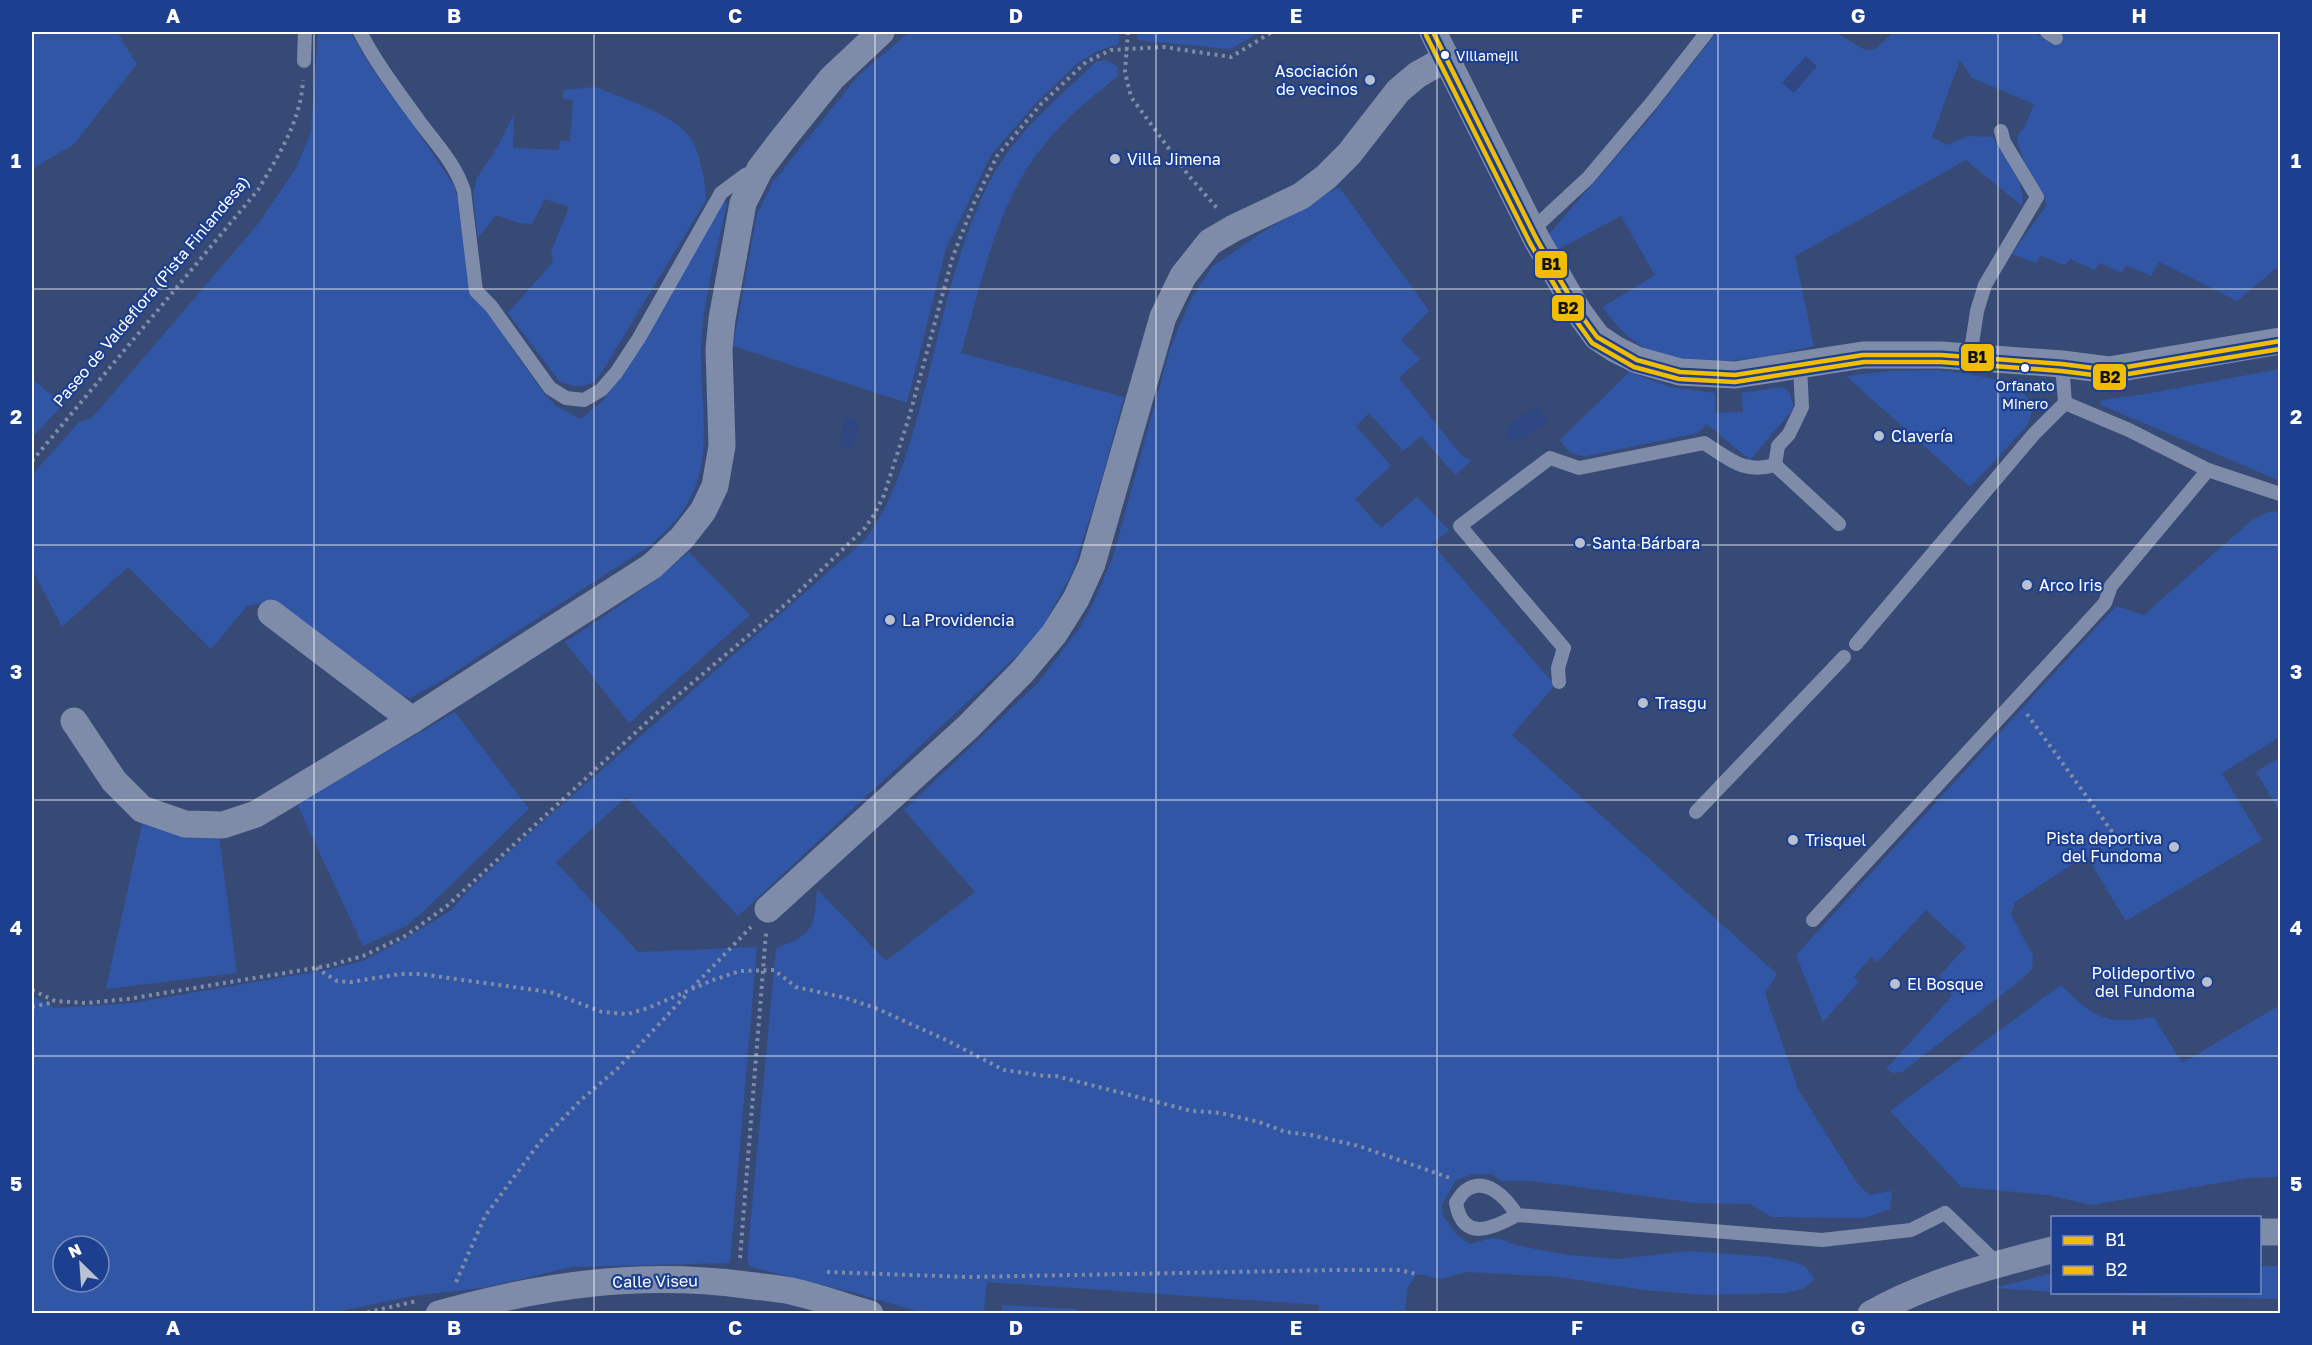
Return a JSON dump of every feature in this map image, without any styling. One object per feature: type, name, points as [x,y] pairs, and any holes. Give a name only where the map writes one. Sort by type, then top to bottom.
[{"type":"street","points":[[74,721],[114,781],[142,809],[185,824],[223,825],[256,814],[412,720],[652,566],[682,538],[703,511],[715,486],[722,446],[719,349],[722,319],[743,203],[760,169],[832,78],[881,32]]},
{"type":"street","points":[[1434,32],[1532,230],[1578,311],[1597,337],[1615,350],[1637,360],[1680,372],[1734,375],[1863,355],[1970,357],[2109,370],[2280,341]]},
{"type":"street","points":[[768,909],[968,727],[1022,672],[1054,634],[1076,599],[1092,564],[1163,318],[1183,276],[1210,242],[1301,196],[1326,177],[1349,154],[1398,91],[1417,75],[1447,58]]},
{"type":"street","points":[[271,613],[412,720]]},
{"type":"street","points":[[2261,1232],[2280,1232]]},
{"type":"street","points":[[1870,1314],[1915,1293],[1997,1263],[2051,1250]]},
{"type":"street","name":"Calle Viseu","points":[[439,1314],[498,1298],[557,1286],[648,1280],[692,1280],[790,1291],[870,1314]]},
{"type":"lane","points":[[304,61],[305,32]]},
{"type":"lane","points":[[360,32],[372,55],[441,147],[459,177],[464,191],[477,291],[491,306],[550,388],[566,398],[584,400],[601,390],[616,373],[639,338],[721,193],[745,175],[760,169]]},
{"type":"lane","points":[[1532,230],[1588,178],[1707,32]]},
{"type":"lane","points":[[1970,357],[1977,311],[1985,285],[2037,197],[2004,142],[2001,131]]},
{"type":"lane","points":[[1856,644],[2034,434],[2065,403],[2062,364]]},
{"type":"lane","points":[[1775,465],[1778,446],[1789,434],[1802,407],[1800,365]]},
{"type":"lane","points":[[2065,403],[2129,430],[2208,470],[2280,495]]},
{"type":"lane","points":[[1559,682],[1558,668],[1564,648],[1460,526],[1550,458],[1580,468],[1704,443],[1746,468],[1762,469],[1775,465]]},
{"type":"lane","points":[[1775,465],[1839,524]]},
{"type":"lane","points":[[1813,920],[2105,603],[2110,586],[2208,470]]},
{"type":"lane","points":[[1696,812],[1844,657]]},
{"type":"lane","points":[[1517,1215],[1508,1201],[1491,1188],[1478,1186],[1465,1191],[1456,1203],[1458,1216],[1467,1226],[1475,1230],[1499,1225],[1517,1215],[1822,1240],[1911,1230],[1945,1214],[1997,1263]]},
{"type":"path","points":[[1128,32],[1125,72],[1131,97],[1189,176],[1234,228]]},
{"type":"path","points":[[32,1007],[55,1001],[86,1003],[128,999],[315,968],[363,956],[407,935],[448,905],[659,711],[788,602],[865,528],[884,495],[910,414],[953,256],[974,203],[997,156],[1041,104],[1086,62],[1111,50],[1164,47],[1231,57],[1272,32]]},
{"type":"path","name":"Paseo de Valdeflora (Pista Finlandesa)","points":[[32,461],[258,190],[293,127],[303,90],[304,61]]},
{"type":"path","points":[[2016,699],[2116,837]]},
{"type":"path","points":[[738,1284],[768,909]]},
{"type":"path","points":[[454,1286],[485,1216],[540,1142],[581,1100],[618,1068],[768,909]]},
{"type":"path","points":[[315,968],[337,981],[351,982],[400,974],[420,974],[535,990],[553,993],[602,1012],[628,1014],[648,1008],[713,980],[740,972],[774,970],[796,987],[846,998],[878,1010],[948,1041],[1004,1070],[1045,1077],[1056,1076],[1192,1111],[1221,1113],[1259,1122],[1286,1132],[1359,1146],[1456,1180],[1465,1191]]},
{"type":"path","points":[[32,990],[55,1001]]},
{"type":"path","points":[[822,1272],[967,1277],[1400,1270],[1416,1274]]},
{"type":"shaded area","points":[[32,32],[117,32],[137,64],[74,144],[32,169]]},
{"type":"shaded area","points":[[318,32],[350,32],[377,76],[453,184],[460,205],[475,295],[545,395],[556,406],[581,419],[603,401],[724,202],[727,203],[711,274],[702,329],[703,450],[695,489],[685,508],[651,545],[441,681],[410,698],[402,695],[271,601],[247,606],[211,649],[128,567],[62,627],[32,569],[32,475],[79,422],[92,418],[258,224],[296,168],[311,132]]},
{"type":"shaded area","points":[[909,32],[1119,32],[1119,44],[1097,51],[1077,64],[1035,104],[991,155],[946,249],[907,403],[733,346],[757,214],[773,182],[858,76]]},
{"type":"shaded area","points":[[1137,32],[1254,32],[1256,34],[1231,49],[1137,40]]},
{"type":"shaded area","points":[[1717,32],[1835,32],[1865,50],[1875,49],[1894,32],[2034,32],[2053,45],[2061,32],[2280,32],[2280,265],[2237,301],[2159,262],[2151,276],[2126,265],[2122,273],[2100,263],[2094,270],[2070,259],[2065,265],[2040,256],[2036,263],[2012,254],[2046,206],[2043,193],[2024,161],[2017,137],[2026,124],[2034,104],[1972,78],[1960,60],[1932,137],[1947,145],[1968,136],[1993,137],[2018,180],[2023,197],[2022,206],[1966,160],[1795,256],[1814,346],[1758,357],[1719,361],[1681,360],[1654,353],[1628,336],[1603,307],[1655,275],[1621,216],[1557,250],[1549,234],[1645,124]]},
{"type":"shaded area","points":[[1806,56],[1817,66],[1794,93],[1782,83]]},
{"type":"shaded area","points":[[1106,60],[1117,66],[1118,76],[1079,108],[1052,135],[1014,192],[992,244],[961,353],[1124,397],[1073,571],[1038,636],[738,916],[626,797],[556,862],[638,952],[757,947],[730,1263],[572,1267],[482,1288],[412,1296],[331,1313],[32,1313],[32,996],[55,1008],[132,1003],[326,970],[363,961],[451,910],[532,831],[865,540],[884,510],[904,462],[950,289],[969,229],[981,200],[1004,157],[1041,114],[1096,62]]},
{"type":"shaded area","points":[[595,87],[660,114],[683,129],[694,144],[700,159],[706,200],[605,367],[594,382],[584,386],[574,386],[560,382],[508,313],[553,262],[551,252],[569,207],[545,199],[532,224],[518,223],[496,215],[478,238],[473,194],[477,178],[498,146],[514,114],[513,148],[559,150],[560,141],[570,141],[573,100],[563,99],[563,90]]},
{"type":"shaded area","points":[[1339,187],[1429,311],[1401,340],[1420,359],[1399,378],[1463,457],[1472,460],[1455,475],[1421,436],[1403,451],[1369,413],[1356,426],[1391,466],[1355,499],[1381,528],[1417,497],[1449,530],[1432,544],[1555,685],[1512,735],[1777,974],[1765,994],[1799,1091],[1857,1183],[1869,1195],[1892,1191],[1890,1209],[1865,1218],[1772,1217],[1750,1204],[1696,1203],[1533,1181],[1501,1181],[1492,1174],[1474,1174],[1456,1180],[1442,1204],[1443,1216],[1456,1234],[1470,1244],[1491,1238],[1501,1239],[1515,1245],[1568,1255],[1619,1259],[1689,1251],[1770,1257],[1805,1266],[1815,1279],[1803,1289],[1786,1293],[1704,1295],[1644,1290],[1559,1277],[1466,1272],[1441,1279],[1417,1274],[1407,1289],[1405,1314],[1319,1313],[1319,1305],[987,1282],[984,1313],[923,1313],[852,1292],[750,1267],[747,1260],[776,948],[805,934],[810,928],[815,913],[817,889],[886,961],[975,892],[904,810],[1038,683],[1090,610],[1113,557],[1170,349],[1190,301],[1212,267],[1258,235]]},
{"type":"shaded area","points":[[2280,369],[2280,481],[2099,404],[2102,400]]},
{"type":"shaded area","points":[[1936,370],[1978,376],[2010,385],[2022,393],[2030,403],[2031,415],[2025,428],[1970,487],[1846,376],[1890,371]]},
{"type":"shaded area","points":[[1629,372],[1670,387],[1715,393],[1715,413],[1743,412],[1742,393],[1782,387],[1789,392],[1794,408],[1750,460],[1707,424],[1698,433],[1586,456],[1571,452],[1560,440]]},
{"type":"shaded area","points":[[32,379],[63,404],[32,438]]},
{"type":"shaded area","points":[[1538,406],[1548,423],[1517,443],[1514,438],[1510,441],[1505,432],[1509,429],[1507,425]]},
{"type":"shaded area","points":[[845,417],[859,420],[853,449],[839,446]]},
{"type":"shaded area","points":[[2280,511],[2280,737],[2222,773],[2262,840],[2126,921],[2086,855],[2015,902],[2011,914],[2033,956],[2032,969],[1902,1072],[1894,1073],[1886,1069],[1952,996],[1939,976],[1966,947],[1926,910],[1877,962],[1871,957],[1854,977],[1859,982],[1823,1022],[1796,955],[2116,606],[2144,615],[2252,520],[2269,512]]},
{"type":"shaded area","points":[[689,552],[750,615],[629,723],[565,642],[644,588]]},
{"type":"shaded area","points":[[455,712],[529,809],[406,926],[363,946],[297,804]]},
{"type":"shaded area","points":[[2280,757],[2280,812],[2256,772]]},
{"type":"shaded area","points":[[142,824],[187,836],[219,836],[237,973],[106,989]]},
{"type":"shaded area","points":[[2061,985],[2083,1005],[2102,1017],[2124,1020],[2154,1017],[2182,1063],[2280,1005],[2280,1177],[2247,1178],[2092,1205],[2048,1195],[1961,1187],[1890,1111]]},
{"type":"shaded area","points":[[2261,1266],[2280,1266],[2280,1299],[2080,1294],[2261,1294]]},
{"type":"shaded area","points":[[2051,1273],[2051,1292],[1994,1288]]},
{"type":"shaded area","points":[[1002,1305],[1077,1309],[1077,1313],[1002,1313]]},
{"type":"transit line","name":"B1","points":[[1433,32],[1537,240],[1578,311],[1597,337],[1637,360],[1680,372],[1735,375],[1863,355],[1941,355],[2109,370],[2280,341]]},
{"type":"transit line","name":"B2","points":[[1426,35],[1530,243],[1572,315],[1592,343],[1634,367],[1679,379],[1735,382],[1864,362],[1941,362],[2110,377],[2280,349]]},
{"type":"place","name":"Villamejil","points":[[1445,55]]},
{"type":"place","name":"Asociación de vecinos","points":[[1370,80]]},
{"type":"place","name":"Villa Jimena","points":[[1115,159]]},
{"type":"place","name":"Orfanato Minero","points":[[2025,368]]},
{"type":"place","name":"Clavería","points":[[1879,436]]},
{"type":"place","name":"Santa Bárbara","points":[[1580,543]]},
{"type":"place","name":"Arco Iris","points":[[2027,585]]},
{"type":"place","name":"La Providencia","points":[[890,620]]},
{"type":"place","name":"Trasgu","points":[[1643,703]]},
{"type":"place","name":"Trisquel","points":[[1793,840]]},
{"type":"place","name":"Pista deportiva del Fundoma","points":[[2174,847]]},
{"type":"place","name":"Polideportivo del Fundoma","points":[[2207,982]]},
{"type":"place","name":"El Bosque","points":[[1895,984]]}]
